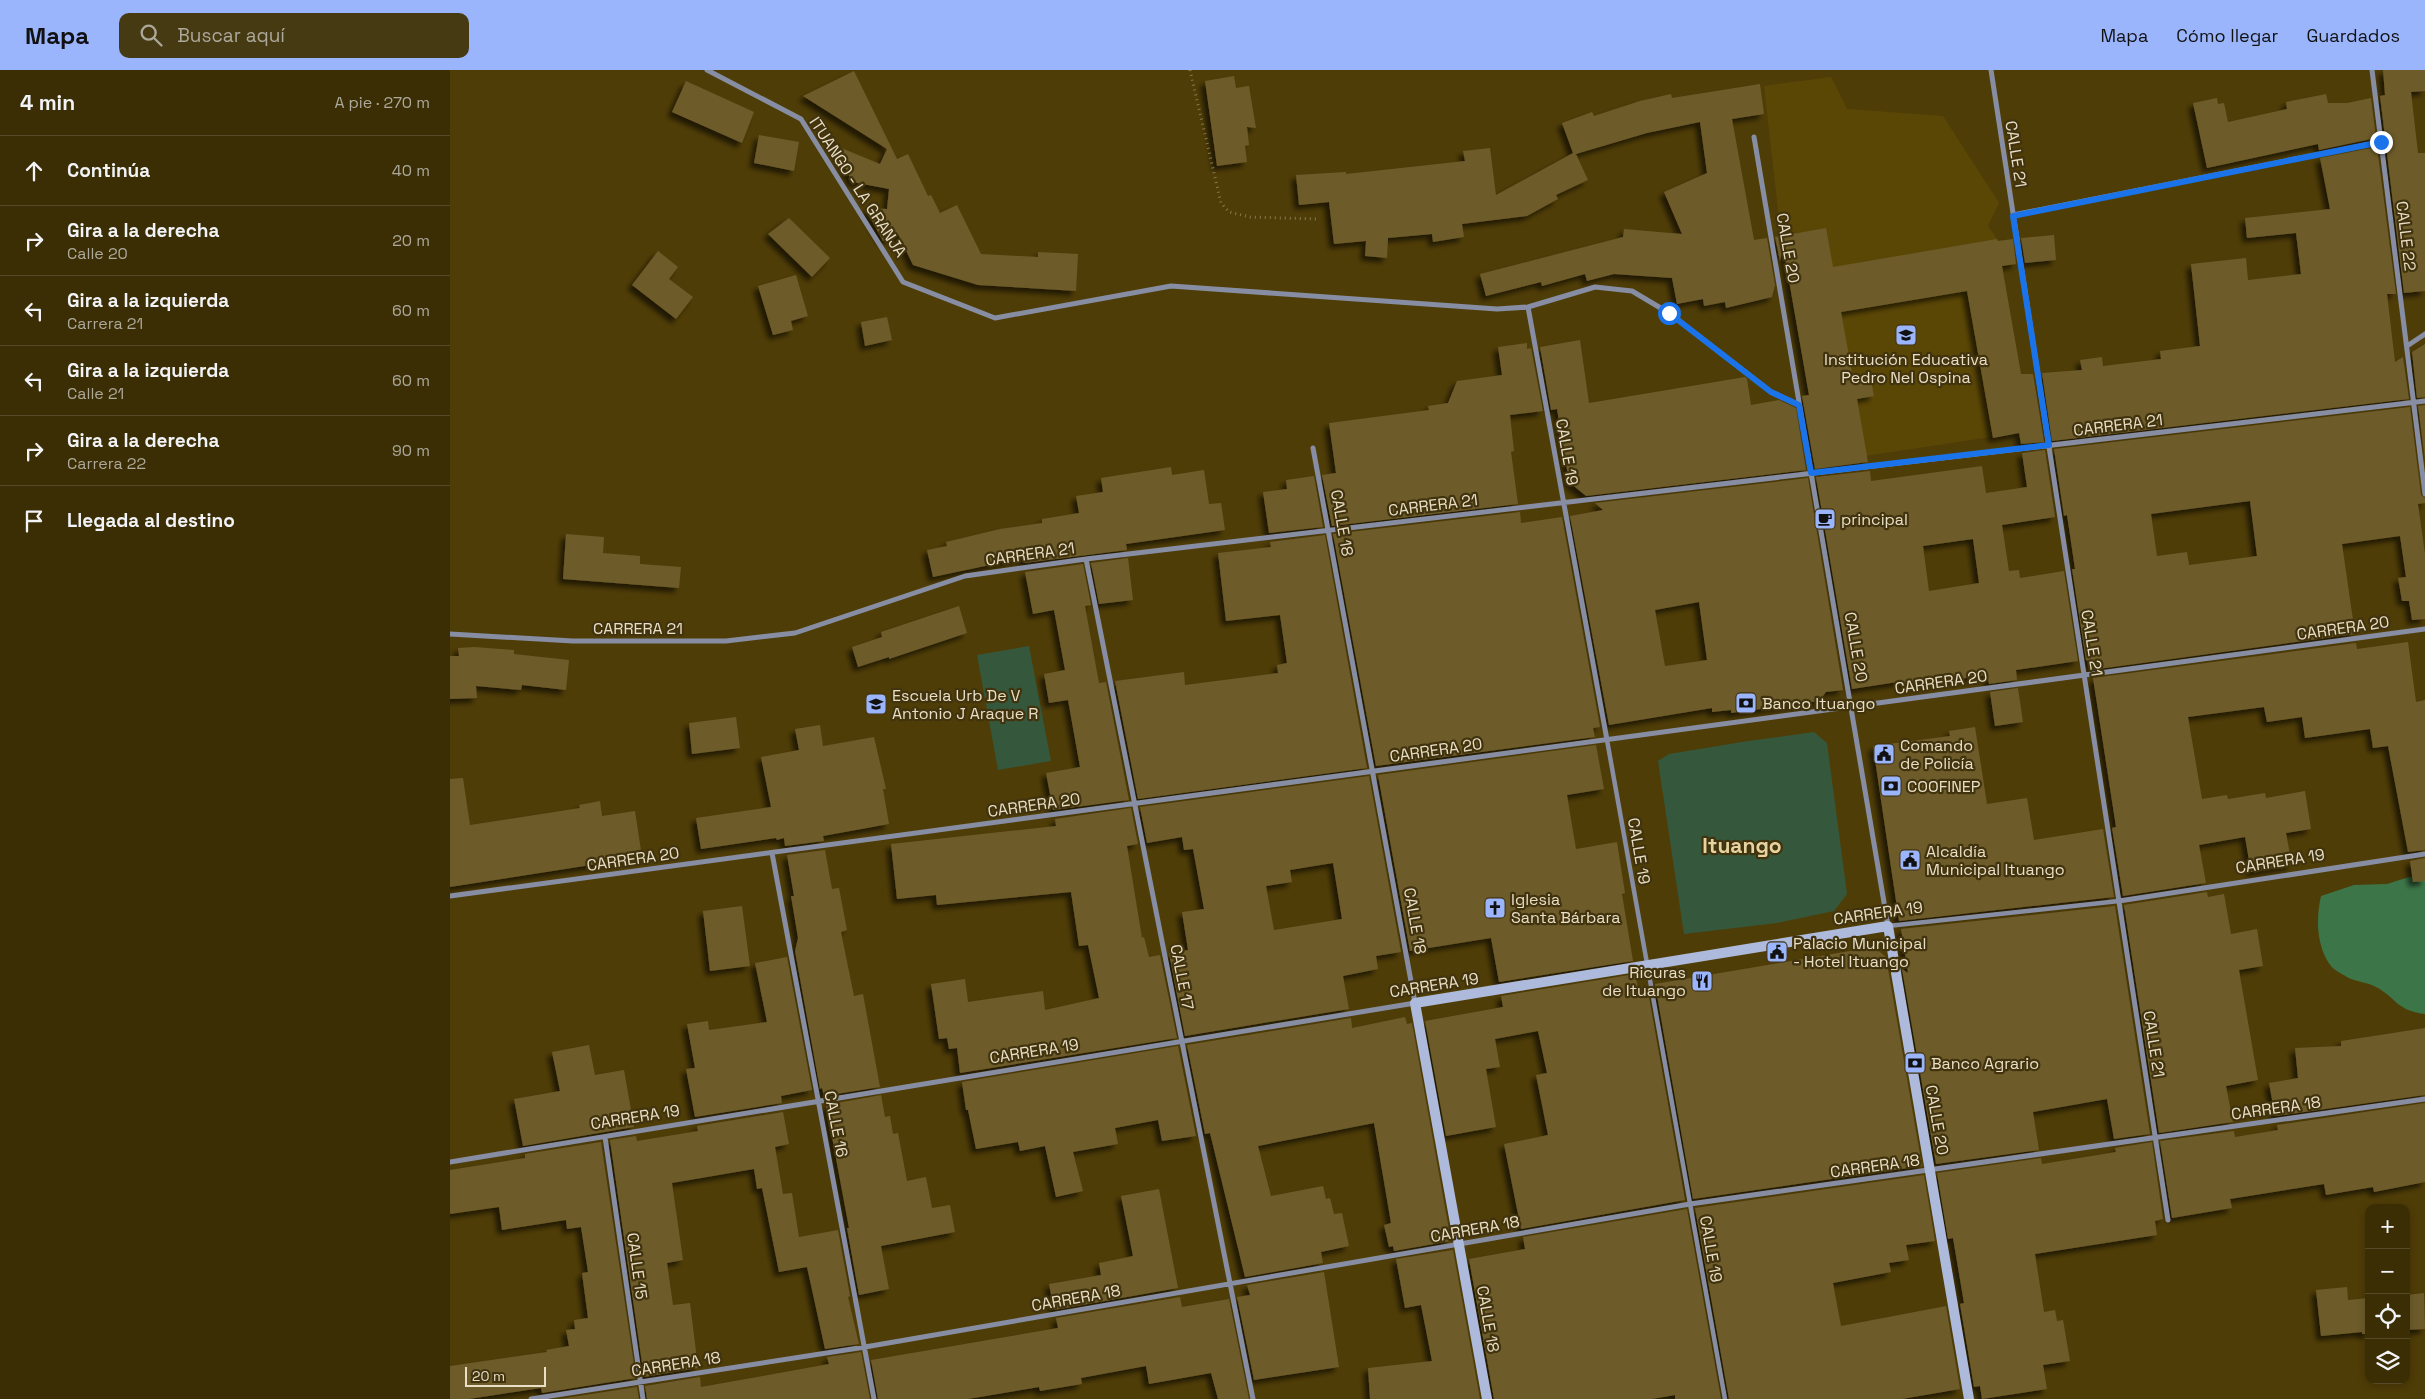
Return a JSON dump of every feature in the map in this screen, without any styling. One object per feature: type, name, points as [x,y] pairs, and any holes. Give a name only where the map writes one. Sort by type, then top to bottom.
[{"type":"main road","name":"CARRERA 19","points":[[1415,1004],[1888,926]]},
{"type":"main road","name":"CALLE 20","points":[[1888,926],[1969,1399]]},
{"type":"main road","name":"CALLE 18","points":[[1415,1004],[1487,1399]]},
{"type":"street","name":"ITUANGO - LA GRANJA","points":[[707,70],[801,120],[904,282],[996,318],[1172,286],[1498,309],[1528,307]]},
{"type":"street","name":"CALLE 21","points":[[1991,70],[2168,1220]]},
{"type":"street","name":"CALLE 22","points":[[2372,70],[2425,494]]},
{"type":"street","name":"CALLE 20","points":[[1754,137],[1888,926]]},
{"type":"street","points":[[2013,216],[2381,142]]},
{"type":"street","points":[[1528,307],[1595,287],[1632,291],[1669,313],[1771,392],[1799,405]]},
{"type":"street","name":"CALLE 19","points":[[1528,307],[1725,1399]]},
{"type":"street","points":[[2407,346],[2425,334]]},
{"type":"street","name":"CARRERA 21","points":[[450,634],[573,641],[726,641],[795,633],[965,576],[1086,559],[2425,401]]},
{"type":"street","name":"CALLE 18","points":[[1313,448],[1415,1004]]},
{"type":"street","name":"CALLE 17","points":[[1086,559],[1253,1399]]},
{"type":"street","name":"CARRERA 20","points":[[450,896],[2425,629]]},
{"type":"street","name":"CALLE 16","points":[[772,853],[874,1399]]},
{"type":"street","name":"CARRERA 19","points":[[1888,926],[2119,901],[2425,854]]},
{"type":"street","name":"CARRERA 19","points":[[450,1162],[1415,1004]]},
{"type":"street","name":"CARRERA 18","points":[[531,1399],[865,1347],[1690,1204],[2425,1099]]},
{"type":"street","name":"CALLE 15","points":[[605,1137],[643,1399]]},
{"type":"path","points":[[1190,70],[1221,203],[1229,212],[1250,217],[1318,219]]},
{"type":"shaded area","name":"Institución Educativa Pedro Nel Ospina","points":[[1831,77],[1847,109],[1943,116],[1999,203],[1988,226],[1997,239],[2031,431],[1818,463],[1819,453],[1781,236],[1764,86]]},
{"type":"green space","points":[[1029,646],[1051,761],[998,770],[977,655]]},
{"type":"green space","points":[[1814,732],[1827,743],[1847,894],[1834,911],[1777,923],[1684,934],[1658,761],[1669,754]]},
{"type":"green space","points":[[2425,872],[2425,1014],[2408,1010],[2376,987],[2350,979],[2334,969],[2322,950],[2318,932],[2318,913],[2321,896],[2354,885],[2387,884]]},
{"type":"building","points":[[2383,70],[2425,70],[2425,91],[2411,92],[2418,153],[2425,153],[2425,291],[2404,293],[2380,96],[2385,95]]},
{"type":"building","points":[[854,71],[897,159],[908,154],[928,196],[931,195],[940,213],[957,205],[981,254],[1038,257],[1038,252],[1078,254],[1076,291],[978,285],[913,265],[898,234],[883,241],[865,208],[887,209],[889,189],[852,182],[834,145],[880,164],[887,149],[803,96]]},
{"type":"building","points":[[1234,76],[1236,88],[1249,86],[1256,128],[1247,127],[1249,145],[1245,146],[1247,162],[1217,166],[1205,81]]},
{"type":"building","points":[[686,81],[754,112],[742,143],[672,112]]},
{"type":"building","points":[[1760,84],[1764,114],[1732,119],[1754,240],[1767,238],[1775,285],[1772,297],[1726,308],[1725,302],[1704,306],[1703,299],[1677,304],[1672,278],[1614,274],[1587,281],[1585,274],[1542,286],[1541,282],[1486,296],[1480,274],[1623,237],[1624,229],[1682,234],[1664,192],[1707,173],[1700,122],[1647,133],[1576,154],[1588,180],[1556,195],[1558,199],[1527,216],[1462,224],[1464,237],[1433,242],[1432,234],[1388,238],[1387,258],[1365,256],[1366,241],[1334,244],[1329,202],[1299,205],[1296,175],[1346,172],[1346,174],[1465,161],[1463,151],[1490,148],[1496,195],[1573,153],[1562,123],[1592,112],[1594,116],[1640,101],[1671,94],[1672,98]]},
{"type":"building","points":[[2326,94],[2328,103],[2347,103],[2371,98],[2376,138],[2319,150],[2318,144],[2207,168],[2193,103],[2217,98],[2218,104],[2224,103],[2228,122],[2287,109],[2286,102]]},
{"type":"building","points":[[759,135],[799,142],[794,171],[754,163]]},
{"type":"building","points":[[2377,147],[2396,294],[2387,294],[2395,362],[2403,357],[2409,399],[2052,441],[2042,373],[2082,370],[2080,360],[2102,357],[2103,366],[2161,359],[2160,351],[2200,346],[2191,264],[2246,258],[2248,280],[2301,274],[2296,233],[2247,238],[2245,218],[2330,209],[2320,158]]},
{"type":"building","points":[[789,218],[830,258],[812,277],[768,234]]},
{"type":"building","name":"Institución Educativa Pedro Nel Ospina","points":[[1826,228],[1833,267],[1997,239],[1998,241],[2013,239],[2016,264],[2002,266],[2021,374],[2033,374],[2044,442],[2021,444],[2019,433],[1993,438],[1967,291],[1841,312],[1853,378],[1870,375],[1874,396],[1857,399],[1868,462],[1815,469],[1802,396],[1809,395],[1783,246],[1780,261],[1775,237]]},
{"type":"building","points":[[2054,235],[2056,260],[2025,263],[2021,238]]},
{"type":"building","points":[[658,251],[678,267],[669,279],[693,297],[676,319],[632,285]]},
{"type":"building","points":[[796,275],[808,316],[791,321],[793,330],[773,335],[758,286]]},
{"type":"building","points":[[887,317],[892,340],[865,346],[861,322]]},
{"type":"building","points":[[1580,340],[1589,403],[1745,377],[1747,379],[1751,405],[1779,400],[1796,408],[1806,470],[1586,496],[1569,482],[1557,409],[1551,410],[1540,347]]},
{"type":"building","points":[[1527,343],[1527,349],[1531,348],[1543,411],[1510,415],[1514,451],[1511,452],[1518,504],[1332,526],[1322,475],[1336,473],[1329,423],[1429,410],[1428,406],[1448,403],[1457,381],[1502,375],[1498,347]]},
{"type":"building","points":[[2425,344],[2425,397],[2417,398],[2412,352]]},
{"type":"building","points":[[2425,405],[2425,459],[2418,406]]},
{"type":"building","points":[[2410,407],[2421,495],[2425,498],[2425,503],[2418,504],[2425,554],[2425,619],[2412,620],[2409,601],[2402,601],[2398,578],[2406,577],[2400,536],[2342,544],[2355,634],[2091,670],[2090,662],[2086,660],[2072,569],[2075,569],[2067,515],[2064,516],[2054,449]],"holes":[[[2250,501],[2257,556],[2189,565],[2187,552],[2157,556],[2151,514]]]},
{"type":"building","points":[[2045,450],[2055,517],[2002,525],[2009,571],[2019,570],[2020,578],[2064,571],[2078,661],[2016,670],[2017,680],[1989,684],[1987,675],[1905,687],[1904,681],[1852,689],[1816,477],[1870,471],[1871,481],[1982,466],[1986,493],[2027,487],[2022,453]],"holes":[[[1973,539],[1979,583],[1929,591],[1923,546]]]},
{"type":"building","points":[[1171,467],[1172,475],[1204,470],[1209,504],[1221,503],[1225,530],[1126,544],[1127,550],[1024,563],[1023,558],[933,577],[927,550],[947,546],[946,542],[1000,529],[1042,523],[1042,519],[1079,513],[1076,496],[1103,492],[1101,478]]},
{"type":"building","points":[[1314,476],[1323,527],[1269,533],[1263,492],[1287,489],[1286,480]]},
{"type":"building","points":[[1808,478],[1843,690],[1826,692],[1819,701],[1731,713],[1731,710],[1712,712],[1712,708],[1609,725],[1570,516],[1603,510],[1595,503]],"holes":[[[1699,602],[1707,660],[1665,666],[1655,610]]]},
{"type":"building","points":[[1520,512],[1521,523],[1562,517],[1600,727],[1593,728],[1595,737],[1376,766],[1333,534]]},
{"type":"building","points":[[566,534],[604,537],[603,553],[640,556],[640,564],[681,567],[679,588],[563,579]]},
{"type":"building","points":[[1325,535],[1367,768],[1138,799],[1115,681],[1184,672],[1185,685],[1278,673],[1277,665],[1287,663],[1280,615],[1226,621],[1218,553],[1271,547],[1270,542]]},
{"type":"building","points":[[1128,558],[1133,600],[1099,604],[1091,563]]},
{"type":"building","points":[[1083,564],[1091,605],[1085,606],[1099,683],[1106,682],[1129,800],[1053,810],[1046,773],[1080,767],[1068,700],[1049,703],[1044,674],[1065,670],[1054,610],[1033,614],[1025,572]]},
{"type":"building","points":[[959,606],[967,633],[889,659],[889,657],[858,667],[852,647],[882,637],[881,632]]},
{"type":"building","points":[[2408,642],[2416,702],[2425,700],[2425,850],[2408,852],[2388,746],[2373,748],[2370,729],[2305,738],[2302,717],[2267,722],[2264,707],[2188,717],[2202,799],[2227,795],[2228,799],[2265,793],[2266,798],[2305,791],[2311,829],[2286,833],[2292,865],[2251,872],[2245,837],[2199,845],[2206,883],[2123,896],[2112,828],[2116,827],[2093,678],[2356,643],[2357,649]]},
{"type":"building","points":[[474,647],[514,650],[514,654],[569,660],[566,690],[522,685],[521,690],[476,686],[477,698],[450,699],[450,656],[459,656],[458,648]]},
{"type":"building","points":[[2018,688],[2023,722],[1995,726],[1990,692]]},
{"type":"building","points":[[736,717],[740,748],[692,754],[689,723]]},
{"type":"building","points":[[820,725],[823,746],[874,737],[886,789],[883,789],[889,824],[823,836],[824,841],[785,846],[784,838],[777,840],[776,838],[701,849],[696,818],[771,807],[761,757],[799,750],[795,729]]},
{"type":"building","points":[[1975,727],[1987,804],[2027,798],[2034,840],[2103,829],[2114,897],[1899,921],[1873,746],[1950,736],[1949,731]]},
{"type":"building","points":[[1596,745],[1604,789],[1567,795],[1576,849],[1617,842],[1625,893],[1622,894],[1633,961],[1499,982],[1491,938],[1410,951],[1378,775]]},
{"type":"building","points":[[1369,776],[1401,952],[1376,956],[1378,969],[1343,976],[1349,1009],[1185,1036],[1169,953],[1188,950],[1182,912],[1204,909],[1193,849],[1184,850],[1182,837],[1147,843],[1140,807]],"holes":[[[1333,863],[1342,919],[1274,930],[1266,886],[1292,882],[1290,870]]]},
{"type":"building","points":[[463,778],[470,825],[580,808],[579,805],[600,801],[602,816],[635,811],[642,857],[450,887],[450,779]]},
{"type":"building","points":[[1131,808],[1138,844],[1127,846],[1142,938],[1144,937],[1149,957],[1160,955],[1177,1038],[960,1073],[957,1048],[949,1049],[947,1038],[939,1039],[931,984],[965,979],[968,1002],[1043,991],[1045,1010],[1099,998],[1088,945],[1079,946],[1071,892],[937,905],[936,895],[897,899],[891,844],[1056,826],[1055,819]]},
{"type":"building","points":[[825,850],[832,889],[839,888],[847,930],[841,932],[854,996],[863,994],[880,1087],[824,1096],[822,1088],[820,1089],[795,951],[798,938],[791,896],[794,896],[787,855]]},
{"type":"building","points":[[2425,858],[2425,881],[2413,882],[2410,861]]},
{"type":"building","points":[[2207,892],[2208,897],[2224,894],[2231,934],[2257,929],[2263,966],[2239,970],[2258,1080],[2226,1086],[2233,1122],[2159,1133],[2124,905]]},
{"type":"building","points":[[742,906],[750,966],[710,971],[703,911]]},
{"type":"building","points":[[2115,906],[2150,1134],[2114,1139],[2107,1099],[2033,1112],[2039,1150],[1936,1164],[1902,969],[1908,973],[1901,929]]},
{"type":"building","points":[[1874,947],[1886,957],[1922,1166],[1693,1199],[1655,984]]},
{"type":"building","points":[[787,957],[812,1090],[781,1096],[782,1103],[695,1117],[686,1069],[695,1068],[687,1024],[708,1021],[709,1030],[767,1022],[755,963]]},
{"type":"building","points":[[1635,974],[1638,987],[1647,986],[1685,1200],[1521,1229],[1504,1144],[1548,1135],[1536,1075],[1547,1073],[1538,1031],[1495,1039],[1500,1067],[1486,1069],[1496,1127],[1446,1136],[1425,1021],[1503,1007],[1501,996]]},
{"type":"building","points":[[1405,1017],[1407,1024],[1412,1023],[1451,1241],[1394,1251],[1393,1246],[1389,1247],[1384,1225],[1391,1223],[1374,1123],[1258,1146],[1271,1196],[1323,1186],[1326,1199],[1330,1198],[1334,1214],[1342,1213],[1349,1246],[1321,1252],[1323,1263],[1245,1277],[1210,1133],[1205,1134],[1187,1045],[1351,1018],[1352,1028]]},
{"type":"building","points":[[2425,1028],[2425,1095],[2275,1116],[2269,1083],[2298,1078],[2295,1048],[2341,1046],[2341,1041]]},
{"type":"building","points":[[589,1045],[595,1075],[624,1070],[634,1127],[523,1146],[514,1099],[560,1091],[552,1052]]},
{"type":"building","points":[[1178,1046],[1196,1136],[1162,1141],[1158,1120],[1115,1128],[1118,1144],[1073,1152],[1083,1191],[1056,1197],[1045,1146],[1020,1151],[1018,1142],[976,1149],[968,1110],[966,1110],[962,1082]]},
{"type":"building","points":[[881,1095],[885,1117],[890,1116],[893,1134],[898,1133],[907,1181],[926,1177],[932,1208],[950,1205],[955,1232],[881,1246],[889,1289],[859,1295],[847,1228],[849,1228],[826,1105]]},
{"type":"building","points":[[2425,1103],[2425,1182],[2374,1192],[2373,1187],[2326,1195],[2324,1184],[2230,1199],[2232,1208],[2172,1218],[2160,1141],[2234,1131],[2235,1137],[2278,1130],[2277,1125]]},
{"type":"building","points":[[783,1112],[789,1144],[775,1147],[783,1194],[792,1193],[799,1237],[838,1230],[850,1296],[848,1297],[859,1344],[825,1349],[807,1267],[779,1272],[762,1188],[757,1189],[754,1169],[672,1183],[683,1260],[667,1263],[673,1305],[690,1303],[698,1368],[644,1377],[610,1140],[636,1136],[637,1141],[698,1131],[697,1126]]},
{"type":"building","points":[[601,1142],[636,1378],[542,1393],[541,1388],[469,1399],[450,1399],[450,1366],[547,1352],[546,1350],[569,1346],[566,1330],[575,1329],[574,1320],[588,1318],[582,1273],[588,1272],[581,1227],[567,1229],[566,1220],[502,1230],[499,1207],[450,1214],[450,1170],[525,1158],[525,1154]]},
{"type":"building","points":[[2152,1142],[2163,1219],[2155,1221],[2157,1235],[2035,1254],[2044,1312],[2055,1310],[2057,1321],[2063,1320],[2070,1361],[2043,1365],[2047,1389],[1982,1399],[1980,1386],[1974,1387],[1960,1304],[1964,1303],[1953,1238],[1948,1239],[1937,1173],[2041,1158],[2042,1164],[2116,1152],[2115,1148]]},
{"type":"building","points":[[1924,1175],[1935,1241],[1906,1245],[1909,1260],[1889,1263],[1891,1272],[1833,1283],[1841,1326],[1946,1306],[1960,1389],[1902,1399],[1729,1399],[1695,1208]]},
{"type":"building","points":[[1159,1189],[1178,1288],[1054,1310],[1049,1284],[1101,1275],[1099,1263],[1133,1256],[1121,1196]]},
{"type":"building","points":[[1687,1209],[1721,1399],[1675,1399],[1675,1395],[1652,1399],[1494,1399],[1469,1259],[1525,1249],[1523,1237]]},
{"type":"building","points":[[1453,1250],[1480,1399],[1370,1399],[1368,1368],[1432,1361],[1421,1305],[1405,1308],[1396,1259]]},
{"type":"building","points":[[1324,1272],[1339,1367],[1254,1380],[1237,1297],[1250,1295],[1247,1285]]},
{"type":"building","points":[[2347,1287],[2348,1300],[2365,1298],[2365,1334],[2362,1334],[2362,1332],[2321,1336],[2316,1290]]},
{"type":"building","points":[[2424,1293],[2425,1329],[2410,1330],[2410,1295]]},
{"type":"building","points":[[1180,1297],[1182,1307],[1229,1299],[1249,1399],[1218,1399],[1211,1373],[1149,1384],[1146,1366],[1081,1378],[1082,1384],[1040,1391],[1039,1387],[968,1399],[878,1399],[871,1360],[1058,1328],[1056,1318]]},
{"type":"building","points":[[861,1352],[870,1399],[647,1399],[645,1386],[700,1377],[701,1387],[829,1364],[827,1357]]},
{"type":"building","points":[[637,1387],[639,1399],[559,1399]]},
{"type":"place","name":"Institución Educativa Pedro Nel Ospina","points":[[1906,335]]},
{"type":"place","name":"principal","points":[[1825,519]]},
{"type":"place","name":"Banco Ituango","points":[[1746,703]]},
{"type":"place","name":"Escuela Urb De V Antonio J Araque R","points":[[876,704]]},
{"type":"place","name":"Comando de Policía","points":[[1884,754]]},
{"type":"place","name":"COOFINEP","points":[[1891,786]]},
{"type":"place","name":"Alcaldía Municipal Ituango","points":[[1910,860]]},
{"type":"place","name":"Iglesia Santa Bárbara","points":[[1495,908]]},
{"type":"place","name":"Palacio Municipal - Hotel Ituango","points":[[1777,952]]},
{"type":"place","name":"Ricuras de Ituango","points":[[1702,981]]},
{"type":"place","name":"Banco Agrario","points":[[1915,1063]]},
{"type":"district","name":"Ituango","points":[[1742,845]]},
{"type":"route","points":[[1669,313],[1721,351],[1771,392],[1799,405],[1811,473],[2049,445],[2013,216],[2381,142]]}]
